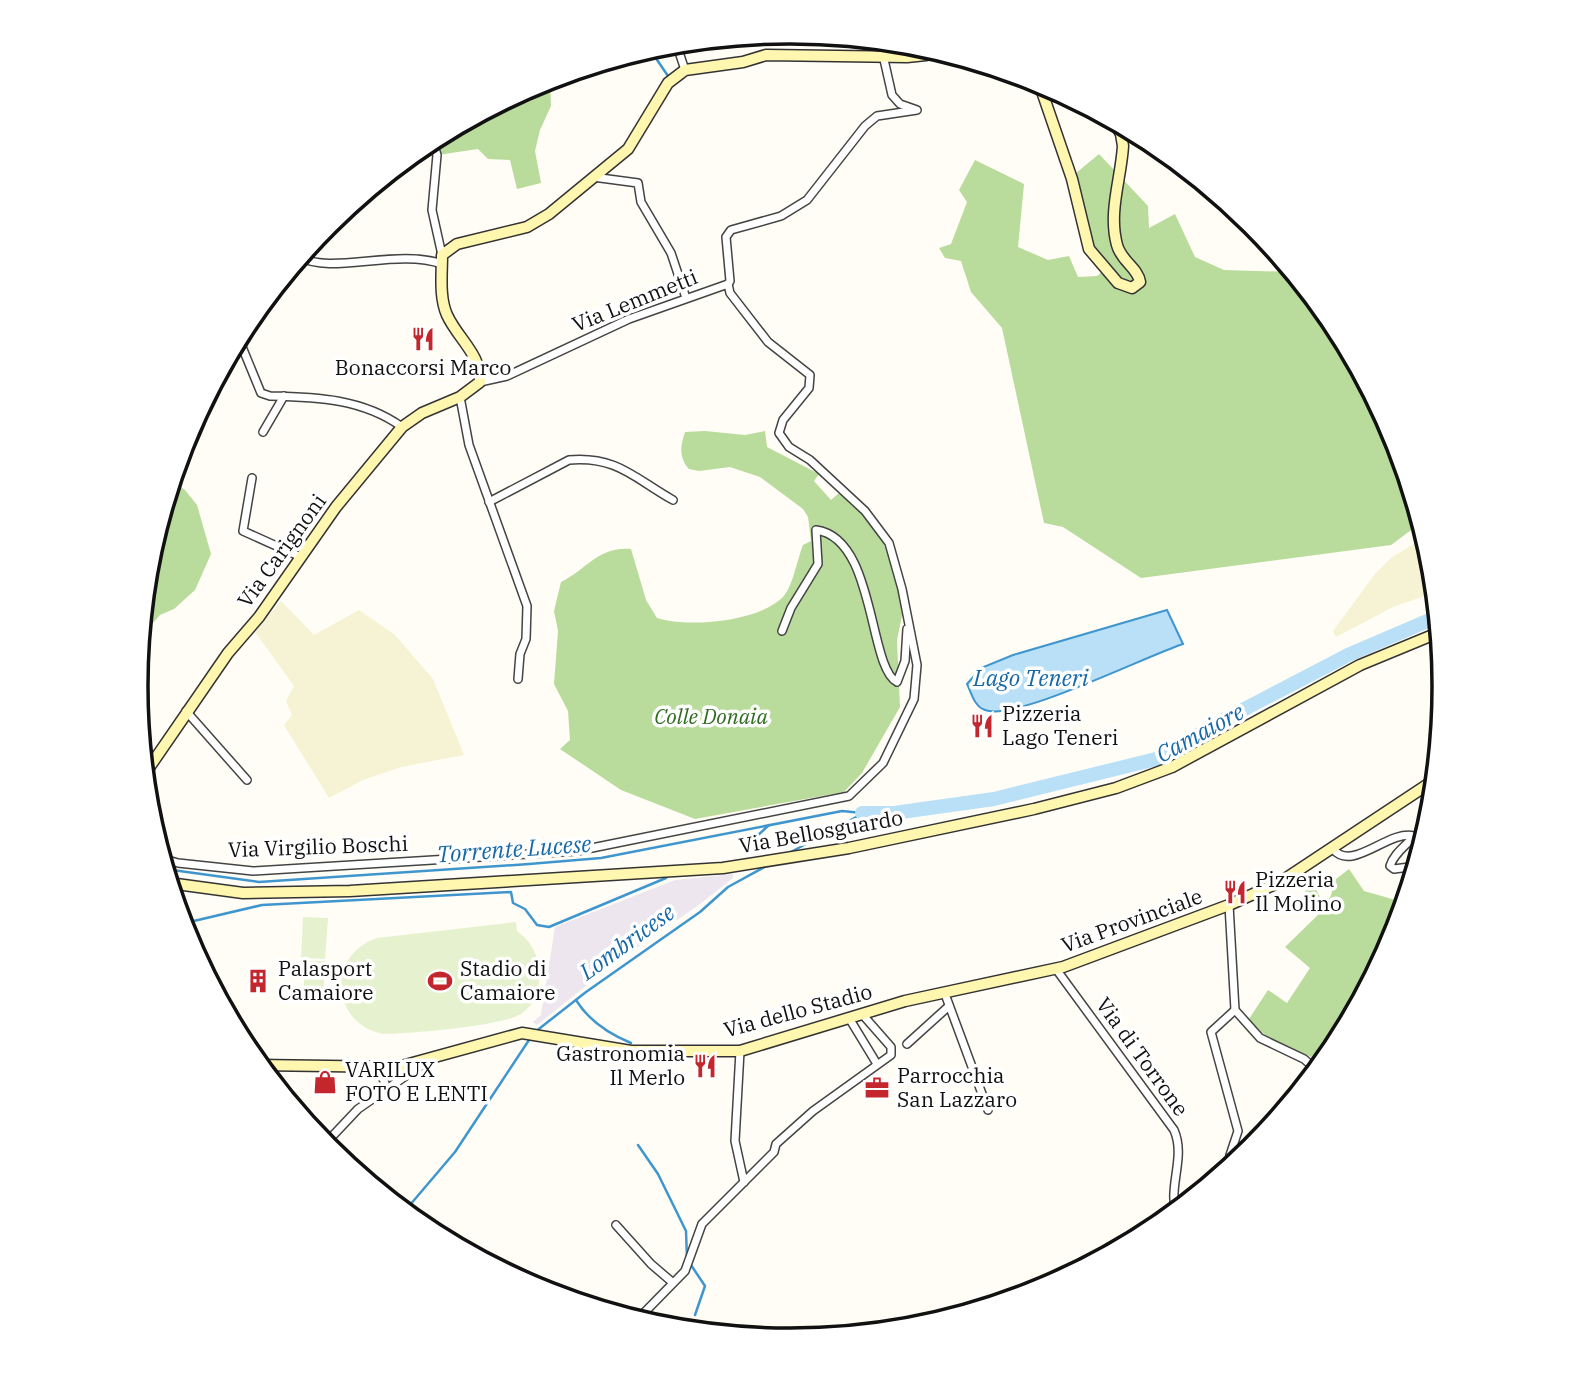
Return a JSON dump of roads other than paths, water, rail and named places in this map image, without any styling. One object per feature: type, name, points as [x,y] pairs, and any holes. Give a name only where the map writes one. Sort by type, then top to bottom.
[{"type":"street","points":[[680,54],[685,70]]},
{"type":"street","points":[[442,260],[457,244],[527,227],[549,214],[628,149],[668,83],[685,70],[743,62],[766,55],[910,55]]},
{"type":"street","points":[[728,285],[730,281],[726,237],[731,230],[781,216],[807,200],[865,126],[877,116],[917,110],[900,104],[892,95],[883,55]]},
{"type":"street","points":[[1044,96],[1072,179],[1089,249],[1118,283],[1132,288],[1140,282],[1139,273],[1121,255],[1114,224],[1123,146],[1121,136]]},
{"type":"street","points":[[436,150],[432,210],[441,238],[446,314],[477,362],[480,382]]},
{"type":"street","points":[[593,177],[638,183],[641,201],[671,253],[686,298]]},
{"type":"street","points":[[309,261],[320,265],[391,258],[442,260]]},
{"type":"street","name":"Via Lemmetti","points":[[480,382],[506,376],[588,337],[686,298],[728,285],[730,293],[768,342],[810,375],[809,388],[783,420],[779,433],[789,447],[821,470],[865,511],[881,530],[896,564],[918,665],[914,699],[883,763],[849,796]]},
{"type":"street","points":[[243,350],[261,393],[336,399],[383,414],[402,427]]},
{"type":"street","name":"Via Carignoni","points":[[152,762],[186,711],[228,653],[259,617],[336,507],[402,427],[422,413],[460,397],[480,382]]},
{"type":"street","points":[[263,432],[284,396]]},
{"type":"street","points":[[460,397],[469,444],[527,606],[526,639],[520,654],[518,679]]},
{"type":"street","points":[[488,502],[569,460],[580,459],[613,463],[673,500]]},
{"type":"street","points":[[252,478],[243,531],[300,557]]},
{"type":"street","points":[[782,631],[791,608],[820,558],[816,530],[829,535],[842,547],[861,577],[882,655],[889,673],[897,682],[905,661],[908,624]]},
{"type":"street","name":"Via Bellosguardo","points":[[179,885],[243,894],[279,894],[761,864],[797,858],[1009,815],[1116,788],[1172,767],[1360,666],[1431,636]]},
{"type":"street","points":[[186,711],[247,780]]},
{"type":"street","name":"Via Provinciale","points":[[1056,969],[1229,905],[1282,881],[1425,786]]},
{"type":"street","name":"Via Virgilio Boschi","points":[[173,861],[253,871],[577,851],[849,796]]},
{"type":"street","points":[[1333,849],[1344,858],[1350,857],[1398,836],[1410,834],[1414,836],[1413,839],[1404,845],[1390,866],[1394,869],[1407,867]]},
{"type":"street","points":[[1229,905],[1236,1010],[1260,1038],[1310,1064]]},
{"type":"street","name":"Via dello Stadio","points":[[272,1065],[378,1069],[428,1061],[501,1037],[530,1033],[631,1051],[740,1051],[905,1001],[1056,969]]},
{"type":"street","name":"Via di Torrone","points":[[1056,969],[1174,1130],[1179,1147],[1173,1191],[1174,1202]]},
{"type":"street","points":[[945,994],[988,1110]]},
{"type":"street","points":[[906,1044],[949,1006]]},
{"type":"street","points":[[1230,1155],[1238,1131],[1211,1032],[1236,1010]]},
{"type":"street","points":[[644,1312],[687,1267],[693,1257],[702,1224],[774,1152],[776,1144],[892,1051],[862,1014]]},
{"type":"street","points":[[849,1018],[877,1063]]},
{"type":"street","points":[[740,1051],[735,1141],[744,1182]]},
{"type":"street","points":[[332,1137],[358,1109],[428,1061]]},
{"type":"street","points":[[378,1069],[385,1083],[384,1089]]},
{"type":"street","points":[[616,1225],[651,1264],[672,1282]]},
{"type":"water","name":"Lago Teneri","points":[[1167,610],[1183,644],[1051,698],[1000,711],[985,710],[976,703],[967,684],[981,668],[1013,655]]},
{"type":"waterway","points":[[656,58],[668,76]]},
{"type":"waterway","name":"Camaiore","points":[[862,813],[894,813],[994,799],[1160,758],[1214,725],[1348,655],[1430,620]]},
{"type":"waterway","name":"Torrente Lucese","points":[[175,870],[259,882],[601,858],[842,811],[862,813]]},
{"type":"waterway","name":"Lombricese","points":[[789,853],[860,815]]},
{"type":"waterway","points":[[756,837],[769,825]]},
{"type":"waterway","name":"Lombricese","points":[[535,1032],[586,992],[700,912],[728,887],[768,865]]},
{"type":"waterway","points":[[193,921],[262,905],[511,892],[513,903],[525,909],[537,925],[549,927],[666,878]]},
{"type":"waterway","points":[[576,1000],[600,1026],[631,1043]]},
{"type":"waterway","name":"Lombricese","points":[[410,1204],[455,1152],[531,1037]]},
{"type":"waterway","points":[[638,1145],[658,1174],[686,1231],[687,1259]]},
{"type":"waterway","points":[[691,1265],[705,1286],[695,1315]]},
{"type":"place","name":"Bonaccorsi Marco","points":[[423,339]]},
{"type":"place","name":"Pizzeria Lago Teneri","points":[[982,726]]},
{"type":"place","name":"Pizzeria Il Molino","points":[[1235,892]]},
{"type":"place","name":"Palasport Camaiore","points":[[258,981]]},
{"type":"place","name":"Stadio di Camaiore","points":[[440,981]]},
{"type":"place","name":"Gastronomia Il Merlo","points":[[705,1066]]},
{"type":"place","name":"VARILUX FOTO E LENTI","points":[[325,1082]]},
{"type":"place","name":"Parrocchia San Lazzaro","points":[[877,1088]]},
{"type":"park label","name":"Colle Donaia","points":[[711,717]]}]
